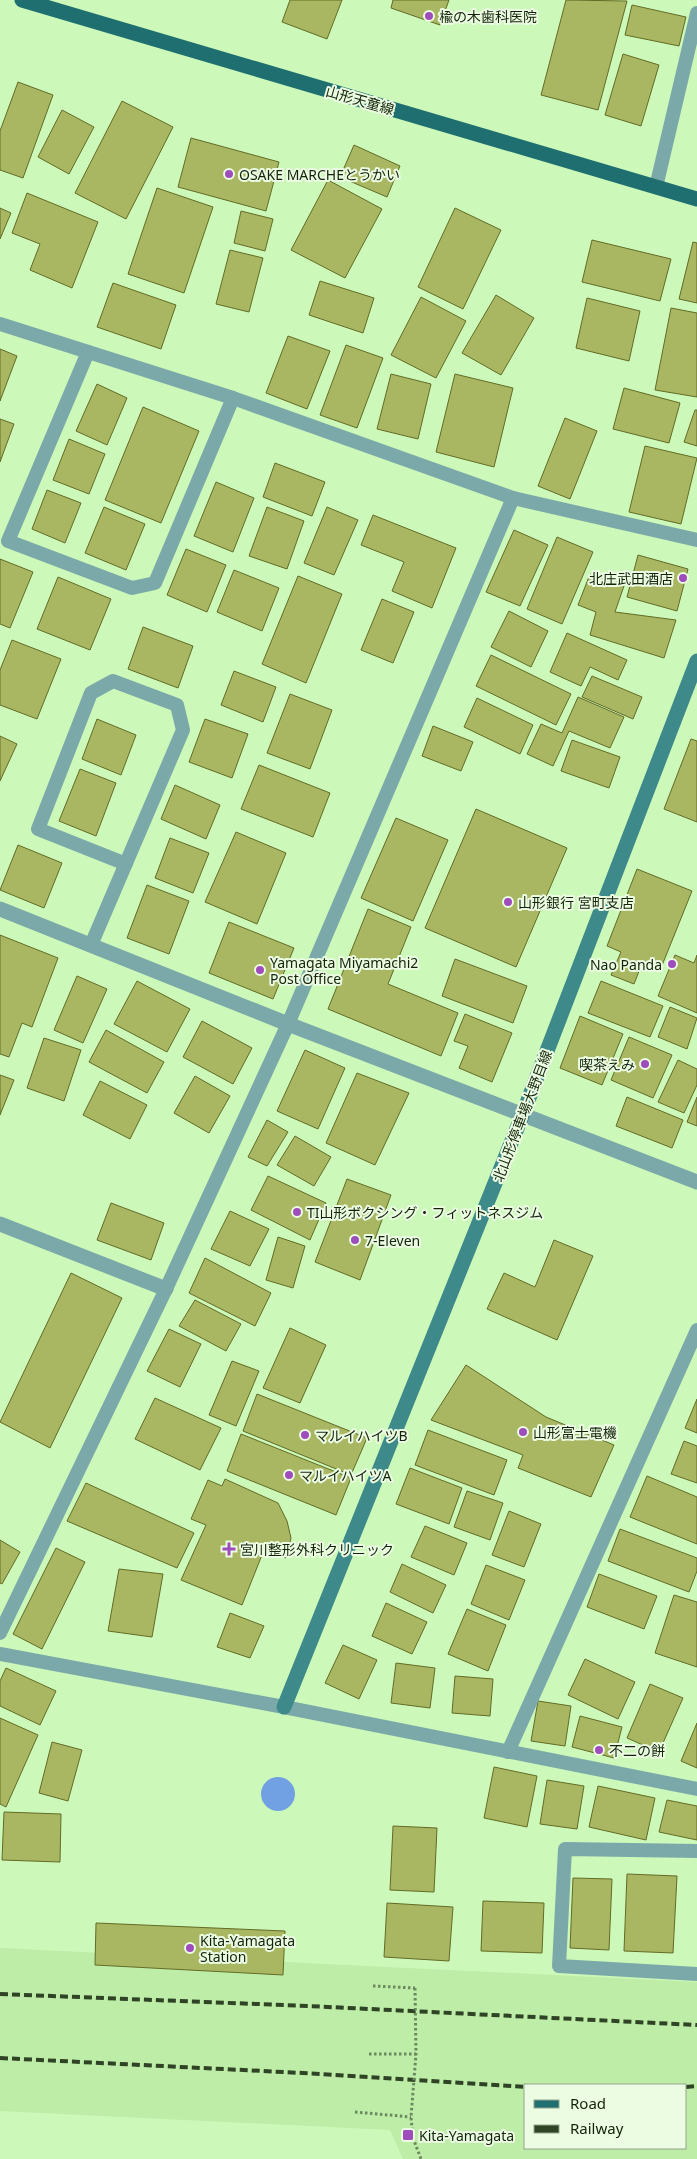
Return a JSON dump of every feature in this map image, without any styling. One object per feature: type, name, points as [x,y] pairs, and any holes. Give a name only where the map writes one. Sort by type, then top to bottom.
[{"type":"main road","name":"山形天童線","points":[[22,0],[697,199]]},
{"type":"main road","name":"北山形停車場大野目線","points":[[284,1707],[522,1116],[697,661]]},
{"type":"street","points":[[0,909],[522,1116],[697,1182]]},
{"type":"street","points":[[0,1224],[166,1289]]},
{"type":"lane","points":[[656,187],[697,13]]},
{"type":"lane","points":[[0,324],[233,398],[513,498],[697,540]]},
{"type":"lane","points":[[88,352],[6,528],[8,541],[132,588],[155,583],[233,398]]},
{"type":"lane","points":[[0,1633],[166,1289],[288,1024],[513,498]]},
{"type":"lane","points":[[91,945],[126,864],[183,730],[177,705],[113,681],[91,694],[38,829],[126,864]]},
{"type":"lane","points":[[508,1752],[697,1330]]},
{"type":"lane","points":[[0,1654],[284,1707],[697,1789]]},
{"type":"lane","points":[[697,1851],[565,1848],[559,1966],[697,1974]]},
{"type":"path","points":[[373,1986],[415,1988],[416,2054],[411,2117],[413,2138],[421,2159]]},
{"type":"path","points":[[369,2054],[416,2054]]},
{"type":"path","points":[[355,2112],[411,2117]]},
{"type":"shaded area","points":[[0,1948],[697,1982],[697,2159],[403,2159],[390,2130],[0,2111]]},
{"type":"water","points":[[278,1777],[285,1778],[290,1782],[294,1787],[294,1801],[290,1806],[285,1810],[278,1811],[271,1810],[266,1806],[262,1801],[261,1794],[262,1787],[266,1782],[271,1778]]},
{"type":"building","points":[[290,0],[342,0],[327,39],[282,22]]},
{"type":"building","name":"楡の木歯科医院","points":[[393,0],[449,0],[440,25],[391,8]]},
{"type":"building","points":[[566,0],[627,1],[598,110],[541,95]]},
{"type":"building","points":[[632,5],[686,17],[679,46],[625,35]]},
{"type":"building","points":[[623,54],[659,65],[641,126],[605,115]]},
{"type":"building","points":[[18,82],[53,95],[23,178],[0,170],[0,131]]},
{"type":"building","points":[[122,101],[173,127],[126,219],[75,193]]},
{"type":"building","points":[[62,110],[94,127],[69,174],[38,157]]},
{"type":"building","name":"OSAKE MARCHEとうかい","points":[[191,138],[279,162],[266,211],[178,187]]},
{"type":"building","points":[[354,145],[400,166],[387,197],[340,177]]},
{"type":"building","points":[[328,180],[382,209],[345,278],[291,250]]},
{"type":"building","points":[[157,188],[213,207],[184,293],[128,274]]},
{"type":"building","points":[[27,193],[98,222],[72,288],[30,270],[40,244],[12,233]]},
{"type":"building","points":[[0,208],[11,213],[0,239]]},
{"type":"building","points":[[455,208],[501,230],[463,309],[418,287]]},
{"type":"building","points":[[241,211],[273,219],[265,251],[234,243]]},
{"type":"building","points":[[592,240],[671,259],[660,301],[582,282]]},
{"type":"building","points":[[693,242],[697,243],[697,303],[679,299]]},
{"type":"building","points":[[230,250],[263,258],[249,312],[216,304]]},
{"type":"building","points":[[320,281],[374,298],[363,333],[309,315]]},
{"type":"building","points":[[113,283],[176,305],[161,349],[97,327]]},
{"type":"building","points":[[496,295],[534,318],[501,375],[462,353]]},
{"type":"building","points":[[421,297],[466,321],[436,378],[391,355]]},
{"type":"building","points":[[587,298],[640,311],[629,361],[576,348]]},
{"type":"building","points":[[671,308],[697,313],[697,397],[655,390]]},
{"type":"building","points":[[288,336],[330,351],[307,409],[266,393]]},
{"type":"building","points":[[346,345],[383,358],[357,428],[320,415]]},
{"type":"building","points":[[0,349],[17,356],[0,401]]},
{"type":"building","points":[[391,374],[431,384],[418,439],[377,429]]},
{"type":"building","points":[[455,374],[513,388],[494,467],[436,452]]},
{"type":"building","points":[[97,384],[127,398],[107,445],[76,431]]},
{"type":"building","points":[[624,388],[680,403],[669,443],[613,429]]},
{"type":"building","points":[[143,407],[199,431],[161,523],[105,500]]},
{"type":"building","points":[[695,410],[697,410],[697,446],[684,442]]},
{"type":"building","points":[[565,418],[597,431],[570,499],[538,486]]},
{"type":"building","points":[[0,419],[14,424],[0,462]]},
{"type":"building","points":[[69,439],[105,454],[89,494],[53,480]]},
{"type":"building","points":[[645,446],[697,458],[681,524],[629,512]]},
{"type":"building","points":[[275,463],[325,482],[312,516],[263,497]]},
{"type":"building","points":[[216,482],[254,498],[233,552],[194,536]]},
{"type":"building","points":[[47,490],[81,503],[65,543],[32,529]]},
{"type":"building","points":[[104,507],[145,524],[126,570],[85,553]]},
{"type":"building","points":[[267,507],[304,521],[287,569],[249,556]]},
{"type":"building","points":[[327,507],[358,520],[334,575],[304,563]]},
{"type":"building","points":[[373,515],[456,548],[432,608],[392,591],[404,562],[361,545]]},
{"type":"building","points":[[514,530],[548,545],[520,606],[486,592]]},
{"type":"building","points":[[557,537],[593,552],[562,624],[527,609]]},
{"type":"building","points":[[186,549],[226,565],[207,612],[167,595]]},
{"type":"building","points":[[638,555],[688,569],[677,611],[627,597]]},
{"type":"building","points":[[0,559],[33,572],[10,628],[0,624]]},
{"type":"building","points":[[234,570],[279,588],[262,631],[217,612]]},
{"type":"building","points":[[590,574],[625,583],[615,612],[676,620],[664,658],[590,635],[596,612],[578,605]]},
{"type":"building","points":[[298,576],[342,594],[306,683],[262,664]]},
{"type":"building","points":[[58,577],[111,599],[90,650],[37,629]]},
{"type":"building","points":[[382,599],[414,612],[393,663],[361,650]]},
{"type":"building","points":[[509,611],[548,631],[531,667],[491,647]]},
{"type":"building","points":[[143,627],[193,646],[178,688],[128,669]]},
{"type":"building","points":[[567,633],[627,660],[618,680],[590,667],[581,686],[550,672]]},
{"type":"building","points":[[12,640],[61,659],[37,719],[0,705],[0,670]]},
{"type":"building","points":[[491,655],[571,694],[556,725],[476,686]]},
{"type":"building","points":[[234,671],[276,687],[263,722],[221,705]]},
{"type":"building","points":[[592,676],[642,697],[633,719],[582,697]]},
{"type":"building","points":[[290,694],[332,710],[310,769],[267,753]]},
{"type":"building","points":[[578,697],[624,717],[610,748],[569,731],[553,766],[527,754],[541,724],[562,733]]},
{"type":"building","points":[[477,698],[533,725],[520,754],[464,727]]},
{"type":"building","points":[[97,719],[136,735],[121,775],[82,759]]},
{"type":"building","points":[[205,719],[248,734],[232,778],[189,762]]},
{"type":"building","points":[[433,726],[473,742],[461,771],[422,756]]},
{"type":"building","points":[[0,736],[17,744],[0,781]]},
{"type":"building","points":[[691,739],[697,741],[697,822],[664,809]]},
{"type":"building","points":[[572,740],[620,757],[609,788],[561,771]]},
{"type":"building","points":[[259,765],[330,793],[313,837],[241,809]]},
{"type":"building","points":[[80,769],[116,783],[96,836],[59,821]]},
{"type":"building","points":[[175,785],[220,805],[206,839],[161,819]]},
{"type":"building","points":[[476,809],[567,848],[516,967],[425,928]]},
{"type":"building","points":[[396,818],[448,840],[413,921],[361,898]]},
{"type":"building","points":[[236,832],[286,853],[257,924],[205,902]]},
{"type":"building","points":[[170,838],[209,853],[193,893],[155,878]]},
{"type":"building","points":[[18,845],[62,863],[44,908],[0,890]]},
{"type":"building","points":[[637,869],[692,891],[661,968],[643,961],[634,984],[611,975],[621,952],[607,946]]},
{"type":"building","points":[[147,885],[189,901],[169,954],[127,938]]},
{"type":"building","points":[[368,909],[411,927],[388,984],[458,1013],[441,1056],[328,1009]]},
{"type":"building","points":[[229,922],[294,948],[273,999],[209,973]]},
{"type":"building","points":[[0,935],[58,958],[32,1027],[22,1023],[9,1057],[0,1054]]},
{"type":"building","points":[[675,955],[694,963],[697,955],[697,1013],[658,996]]},
{"type":"building","points":[[455,959],[527,986],[513,1023],[442,996]]},
{"type":"building","points":[[77,976],[107,989],[83,1043],[54,1030]]},
{"type":"building","points":[[137,981],[190,1009],[167,1052],[114,1024]]},
{"type":"building","points":[[601,981],[663,1006],[650,1037],[588,1013]]},
{"type":"building","points":[[670,1007],[697,1018],[687,1049],[658,1037]]},
{"type":"building","points":[[465,1014],[512,1033],[492,1082],[459,1068],[468,1046],[454,1041]]},
{"type":"building","points":[[580,1016],[623,1034],[602,1085],[560,1068]]},
{"type":"building","points":[[202,1021],[252,1048],[233,1084],[183,1057]]},
{"type":"building","points":[[106,1030],[164,1062],[147,1093],[89,1062]]},
{"type":"building","points":[[629,1037],[672,1055],[653,1098],[611,1080]]},
{"type":"building","points":[[44,1038],[81,1050],[64,1101],[27,1088]]},
{"type":"building","points":[[305,1050],[345,1068],[318,1129],[277,1111]]},
{"type":"building","points":[[678,1060],[697,1069],[697,1085],[684,1113],[658,1102]]},
{"type":"building","points":[[357,1073],[409,1093],[375,1165],[326,1143]]},
{"type":"building","points":[[0,1075],[14,1080],[0,1115]]},
{"type":"building","points":[[195,1076],[230,1096],[209,1133],[174,1113]]},
{"type":"building","points":[[100,1081],[147,1105],[130,1139],[83,1115]]},
{"type":"building","points":[[627,1097],[683,1120],[672,1148],[616,1126]]},
{"type":"building","points":[[697,1097],[697,1126],[687,1122]]},
{"type":"building","points":[[267,1120],[288,1132],[267,1166],[248,1157]]},
{"type":"building","points":[[295,1136],[331,1157],[314,1186],[277,1165]]},
{"type":"building","points":[[268,1176],[326,1203],[310,1240],[251,1210]]},
{"type":"building","points":[[347,1179],[391,1195],[360,1280],[315,1262]]},
{"type":"building","points":[[111,1203],[164,1223],[151,1260],[97,1240]]},
{"type":"building","points":[[230,1211],[269,1229],[250,1266],[211,1249]]},
{"type":"building","points":[[278,1237],[305,1246],[293,1288],[266,1280]]},
{"type":"building","points":[[554,1240],[593,1256],[557,1340],[487,1309],[504,1273],[535,1287]]},
{"type":"building","points":[[205,1258],[271,1293],[255,1326],[189,1293]]},
{"type":"building","points":[[71,1273],[122,1298],[50,1448],[0,1422]]},
{"type":"building","points":[[195,1300],[241,1324],[226,1351],[179,1326]]},
{"type":"building","points":[[290,1328],[326,1345],[300,1403],[263,1388]]},
{"type":"building","points":[[169,1329],[201,1344],[180,1387],[147,1371]]},
{"type":"building","points":[[232,1361],[259,1371],[236,1426],[209,1415]]},
{"type":"building","name":"山形富士電機","points":[[466,1365],[546,1417],[614,1445],[591,1497],[518,1468],[523,1455],[431,1420]]},
{"type":"building","name":"マルイハイツB","points":[[257,1394],[367,1438],[351,1475],[243,1431]]},
{"type":"building","points":[[155,1398],[221,1428],[200,1470],[135,1439]]},
{"type":"building","points":[[697,1399],[697,1433],[685,1428]]},
{"type":"building","points":[[428,1430],[507,1460],[494,1495],[415,1465]]},
{"type":"building","name":"マルイハイツA","points":[[241,1434],[351,1478],[336,1515],[227,1471]]},
{"type":"building","points":[[684,1441],[697,1446],[697,1483],[671,1474]]},
{"type":"building","points":[[410,1468],[462,1488],[449,1524],[396,1504]]},
{"type":"building","points":[[647,1476],[697,1497],[697,1544],[630,1517]]},
{"type":"building","points":[[225,1479],[278,1503],[287,1521],[291,1538],[286,1558],[264,1550],[242,1605],[181,1580],[206,1525],[191,1519],[208,1480],[222,1486]]},
{"type":"building","points":[[86,1483],[194,1533],[177,1568],[67,1521]]},
{"type":"building","points":[[467,1491],[503,1503],[490,1540],[454,1527]]},
{"type":"building","points":[[509,1511],[541,1524],[524,1567],[492,1555]]},
{"type":"building","points":[[425,1526],[467,1543],[454,1575],[411,1557]]},
{"type":"building","points":[[620,1529],[697,1558],[697,1571],[689,1592],[608,1561]]},
{"type":"building","points":[[0,1540],[20,1552],[2,1584],[0,1583]]},
{"type":"building","points":[[56,1548],[85,1562],[42,1649],[13,1634]]},
{"type":"building","points":[[402,1564],[446,1585],[433,1613],[390,1592]]},
{"type":"building","points":[[486,1565],[525,1580],[509,1620],[471,1604]]},
{"type":"building","points":[[119,1569],[163,1574],[152,1637],[108,1631]]},
{"type":"building","points":[[599,1574],[657,1596],[644,1629],[587,1607]]},
{"type":"building","points":[[674,1595],[697,1602],[697,1667],[655,1653]]},
{"type":"building","points":[[386,1603],[427,1622],[412,1654],[372,1636]]},
{"type":"building","points":[[467,1609],[506,1625],[488,1671],[448,1654]]},
{"type":"building","points":[[230,1613],[264,1626],[250,1658],[217,1647]]},
{"type":"building","points":[[343,1645],[377,1660],[359,1699],[325,1683]]},
{"type":"building","points":[[585,1659],[635,1682],[618,1719],[568,1695]]},
{"type":"building","points":[[396,1663],[435,1668],[430,1708],[391,1703]]},
{"type":"building","points":[[6,1668],[56,1691],[40,1725],[0,1706],[0,1681]]},
{"type":"building","points":[[455,1676],[493,1679],[490,1716],[452,1713]]},
{"type":"building","points":[[650,1684],[683,1698],[659,1752],[627,1738]]},
{"type":"building","points":[[538,1701],[571,1706],[565,1746],[531,1741]]},
{"type":"building","points":[[580,1716],[622,1727],[614,1758],[572,1747]]},
{"type":"building","points":[[0,1718],[38,1735],[6,1807],[0,1804]]},
{"type":"building","points":[[697,1723],[697,1768],[681,1761]]},
{"type":"building","points":[[52,1742],[82,1750],[68,1801],[39,1793]]},
{"type":"building","points":[[494,1767],[537,1776],[527,1827],[484,1818]]},
{"type":"building","points":[[547,1780],[584,1786],[577,1829],[540,1824]]},
{"type":"building","points":[[598,1786],[655,1798],[646,1840],[589,1827]]},
{"type":"building","points":[[667,1800],[697,1806],[697,1840],[659,1832]]},
{"type":"building","points":[[4,1812],[61,1814],[60,1862],[2,1860]]},
{"type":"building","points":[[393,1826],[437,1828],[434,1892],[390,1890]]},
{"type":"building","points":[[627,1874],[677,1876],[673,1953],[624,1951]]},
{"type":"building","points":[[573,1878],[612,1879],[609,1950],[570,1948]]},
{"type":"building","points":[[483,1901],[544,1903],[542,1953],[481,1951]]},
{"type":"building","points":[[387,1903],[453,1907],[449,1961],[384,1957]]},
{"type":"building","name":"Kita-Yamagata Station","points":[[96,1923],[285,1931],[283,1975],[95,1965]]},
{"type":"railway","points":[[0,1994],[308,2006],[697,2025]]},
{"type":"railway","points":[[0,2058],[303,2073],[524,2087]]},
{"type":"railway","points":[[687,2087],[697,2086]]},
{"type":"place","name":"楡の木歯科医院","points":[[429,16]]},
{"type":"place","name":"OSAKE MARCHEとうかい","points":[[229,174]]},
{"type":"place","name":"北庄武田酒店","points":[[683,578]]},
{"type":"place","name":"山形銀行 宮町支店","points":[[508,902]]},
{"type":"place","name":"Nao Panda","points":[[672,964]]},
{"type":"place","name":"Yamagata Miyamachi2 Post Office","points":[[260,970]]},
{"type":"place","name":"喫茶えみ","points":[[645,1064]]},
{"type":"place","name":"TI山形ボクシング・フィットネスジム","points":[[297,1212]]},
{"type":"place","name":"7-Eleven","points":[[355,1240]]},
{"type":"place","name":"山形富士電機","points":[[523,1432]]},
{"type":"place","name":"マルイハイツB","points":[[305,1435]]},
{"type":"place","name":"マルイハイツA","points":[[289,1475]]},
{"type":"place","name":"宮川整形外科クリニック","points":[[229,1549]]},
{"type":"place","name":"不二の餅","points":[[599,1750]]},
{"type":"place","name":"Kita-Yamagata Station","points":[[190,1948]]},
{"type":"place","name":"Kita-Yamagata","points":[[408,2135]]}]
